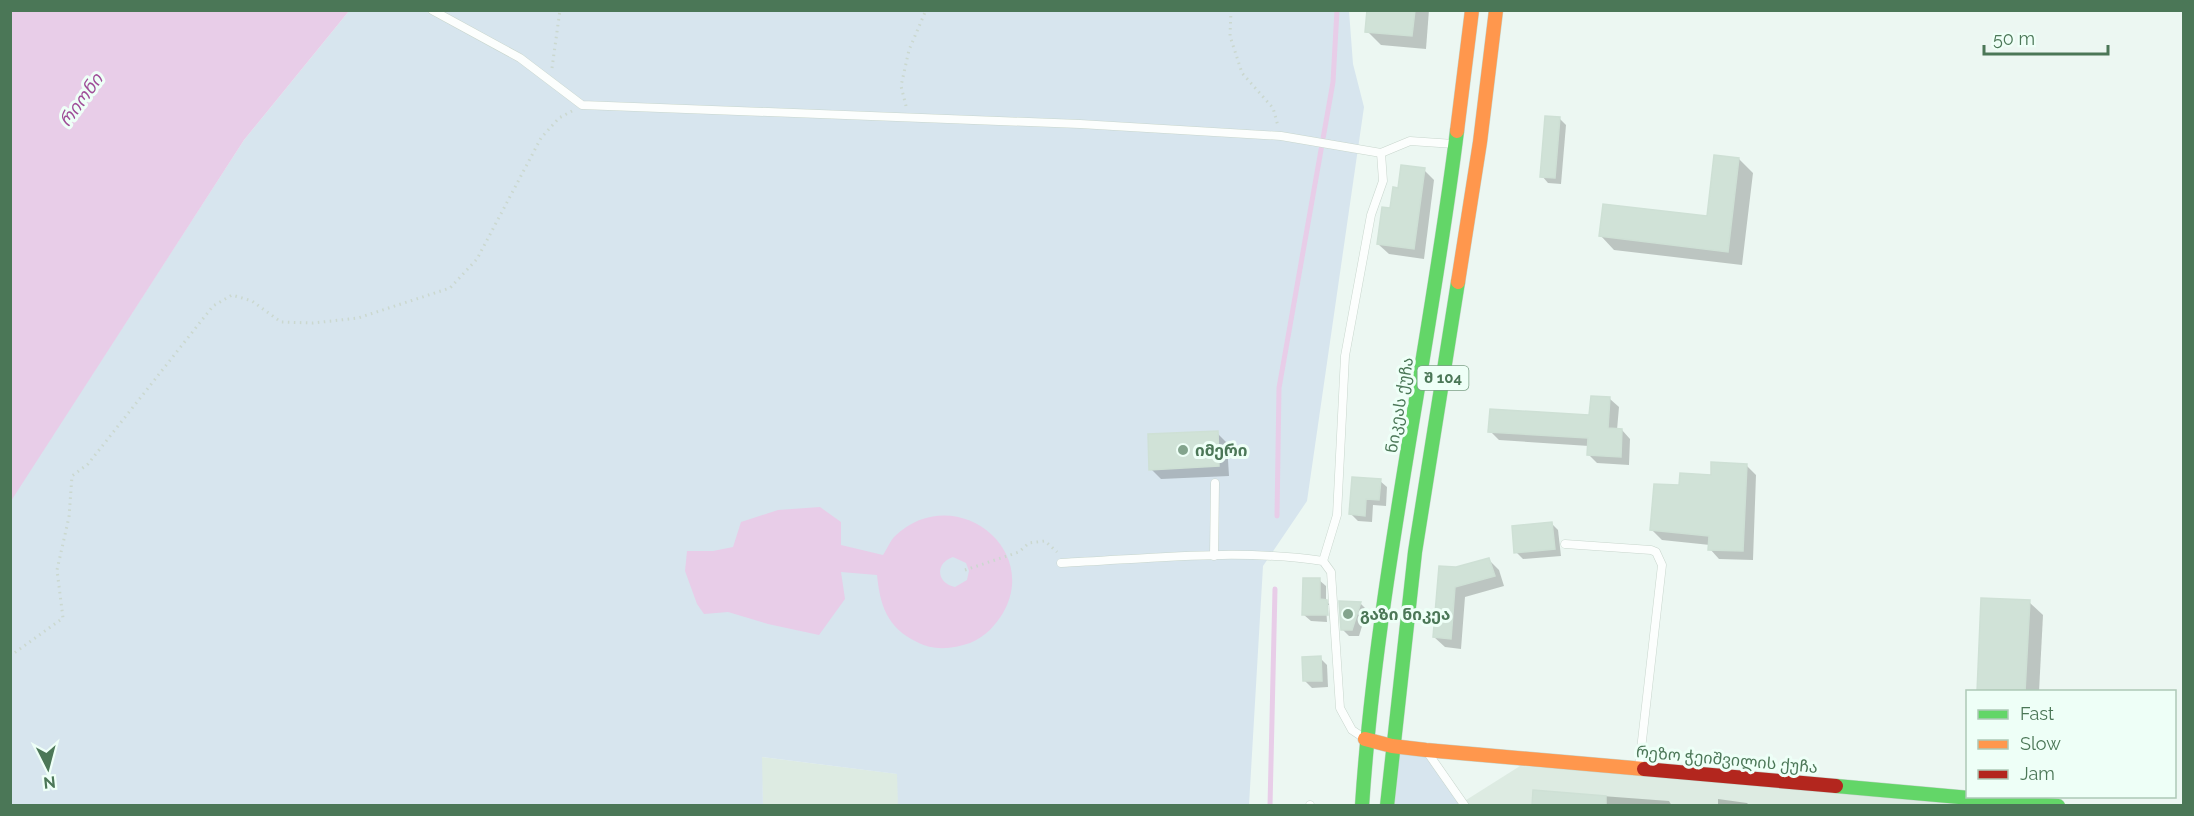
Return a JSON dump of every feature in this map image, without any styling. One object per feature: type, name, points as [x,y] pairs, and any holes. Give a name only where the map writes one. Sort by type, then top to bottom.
[{"type":"main road","name":"ნიკეას ქუჩა","points":[[1362,806],[1365,739],[1392,545],[1425,354],[1456,144],[1472,10]]},
{"type":"main road","name":"შ 104","points":[[1392,746],[1415,552],[1480,142],[1496,10]]},
{"type":"main road","name":"რეზო ჭეიშვილის ქუჩა","points":[[1365,739],[1392,746],[1426,750],[2058,806]]},
{"type":"main road","points":[[1387,806],[1392,746]]},
{"type":"lane","points":[[432,10],[520,58],[582,105],[1080,124],[1281,136],[1381,153],[1410,141],[1456,144]]},
{"type":"lane","points":[[1323,561],[1337,515],[1345,356],[1371,215],[1383,181],[1381,153]]},
{"type":"lane","points":[[1214,556],[1215,483]]},
{"type":"lane","points":[[1565,544],[1651,550],[1656,552],[1662,565],[1639,768]]},
{"type":"lane","points":[[1061,563],[1214,556],[1296,557],[1323,561],[1331,572],[1340,708],[1352,730],[1365,739]]},
{"type":"lane","points":[[1426,750],[1465,806]]},
{"type":"path","points":[[550,81],[560,10]]},
{"type":"path","points":[[909,117],[901,86],[909,50],[926,10]]},
{"type":"path","points":[[1231,10],[1230,36],[1242,73],[1274,108],[1281,136]]},
{"type":"path","points":[[10,656],[63,618],[57,570],[69,517],[72,476],[88,464],[213,306],[232,295],[252,302],[281,322],[313,323],[358,318],[450,288],[477,259],[541,138],[559,118],[582,105]]},
{"type":"path","points":[[965,570],[1018,552],[1029,543],[1045,541],[1060,555],[1061,563]]},
{"type":"shaded area","points":[[349,11],[1349,11],[1353,64],[1364,107],[1307,501],[1263,566],[1249,805],[898,805],[897,774],[762,757],[763,805],[11,805],[10,501],[244,140]]},
{"type":"shaded area","points":[[1392,746],[1426,750],[1465,806],[1387,806]]},
{"type":"shaded area","points":[[761,757],[898,774],[898,805],[763,805]]},
{"type":"shaded area","points":[[1520,766],[2058,805],[1465,806],[1463,802]]},
{"type":"water","name":"რიონი","points":[[11,10],[349,11],[244,140],[11,501]]},
{"type":"water","points":[[820,507],[841,522],[841,545],[883,555],[895,536],[918,521],[942,516],[965,519],[985,529],[1001,545],[1010,565],[1012,588],[1003,613],[989,631],[975,641],[950,648],[930,647],[907,636],[892,623],[883,606],[877,575],[841,572],[845,599],[819,635],[768,624],[728,612],[704,614],[697,604],[685,571],[687,551],[713,551],[733,547],[741,522],[778,510]],"holes":[[[953,557],[966,563],[969,571],[967,580],[955,587],[949,585],[941,577],[941,568],[947,560]]]},
{"type":"building","points":[[1367,10],[1415,10],[1412,36],[1365,32]]},
{"type":"building","points":[[1545,116],[1560,117],[1555,178],[1540,177]]},
{"type":"building","points":[[1714,155],[1739,158],[1728,252],[1599,236],[1603,204],[1707,216]]},
{"type":"building","points":[[1401,165],[1425,168],[1414,249],[1377,244],[1382,207],[1390,208],[1393,187],[1398,188]]},
{"type":"building","points":[[1591,396],[1610,397],[1608,428],[1622,429],[1621,457],[1587,455],[1588,438],[1488,432],[1490,409],[1589,415]]},
{"type":"building","name":"იმერი","points":[[1218,431],[1219,466],[1149,470],[1148,434]]},
{"type":"building","points":[[1711,462],[1747,464],[1743,551],[1708,550],[1709,536],[1650,530],[1654,484],[1679,485],[1680,473],[1711,475]]},
{"type":"building","points":[[1352,477],[1381,479],[1379,500],[1366,499],[1365,516],[1349,514]]},
{"type":"building","points":[[1552,522],[1555,549],[1514,553],[1512,526]]},
{"type":"building","points":[[1489,558],[1495,576],[1455,587],[1451,639],[1433,637],[1439,566],[1456,567]]},
{"type":"building","points":[[1303,578],[1320,578],[1320,599],[1327,600],[1328,615],[1302,615]]},
{"type":"building","points":[[1981,598],[2030,600],[2025,690],[1977,690]]},
{"type":"building","points":[[1339,601],[1361,602],[1352,630],[1341,630]]},
{"type":"building","points":[[1321,656],[1322,681],[1303,681],[1302,657]]},
{"type":"building","points":[[1533,790],[1606,796],[1606,806],[1532,806]]},
{"type":"waterway","points":[[1277,516],[1279,388],[1333,82],[1337,10]]},
{"type":"waterway","points":[[1270,806],[1275,589]]},
{"type":"traffic: fast","points":[[1362,806],[1379,637],[1457,131]]},
{"type":"traffic: fast","points":[[1387,806],[1415,552],[1458,282]]},
{"type":"traffic: fast","points":[[1836,786],[1966,798]]},
{"type":"traffic: fast","points":[[1969,798],[2058,806]]},
{"type":"traffic: slow","points":[[1457,131],[1472,10]]},
{"type":"traffic: slow","points":[[1458,282],[1480,142],[1496,10]]},
{"type":"traffic: slow","points":[[1365,739],[1392,746],[1426,750],[1644,769]]},
{"type":"traffic: jam","points":[[1644,769],[1836,786]]},
{"type":"place","name":"იმერი","points":[[1183,450]]},
{"type":"place","name":"გაზი ნიკეა","points":[[1348,614]]}]
